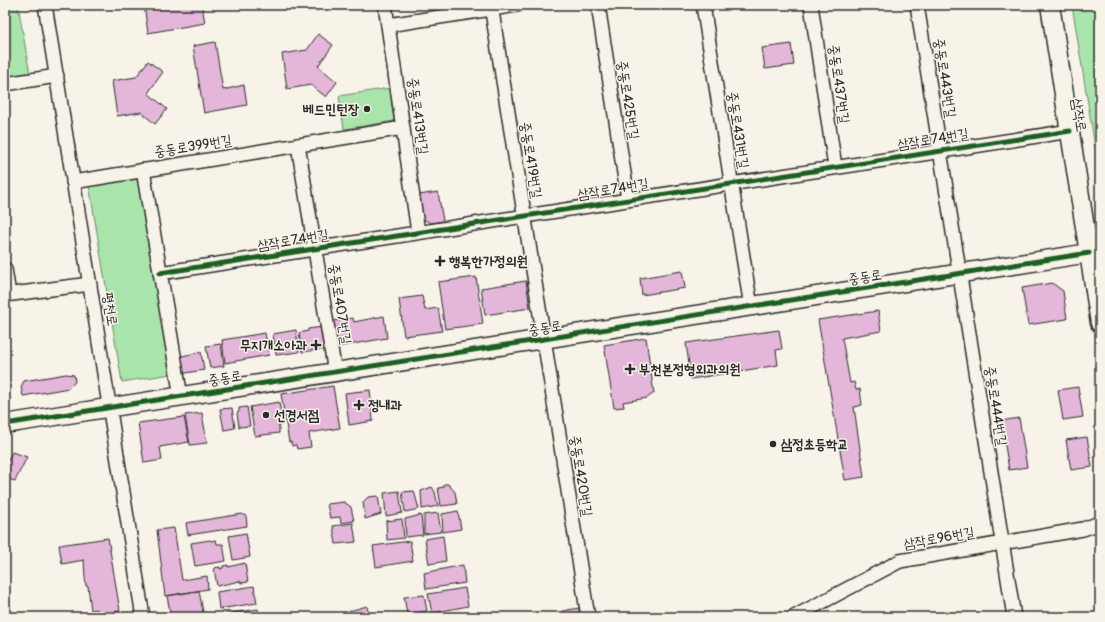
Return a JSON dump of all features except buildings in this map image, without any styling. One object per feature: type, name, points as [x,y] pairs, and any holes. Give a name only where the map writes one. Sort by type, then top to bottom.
[{"type":"street","name":"평천로","points":[[45,5],[143,617]]},
{"type":"street","name":"중동로413번길","points":[[385,5],[418,232]]},
{"type":"street","points":[[388,25],[491,7],[517,5]]},
{"type":"street","name":"중동로425번길","points":[[598,5],[628,199]]},
{"type":"street","name":"중동로431번길","points":[[703,5],[730,183],[751,307]]},
{"type":"street","name":"중동로437번길","points":[[811,5],[834,167]]},
{"type":"street","name":"중동로443번길","points":[[917,5],[958,274]]},
{"type":"street","name":"삼작로","points":[[1050,5],[1100,323]]},
{"type":"street","name":"중동로419번길","points":[[491,7],[543,340]]},
{"type":"street","points":[[5,84],[56,76]]},
{"type":"street","name":"중동로399번길","points":[[181,397],[143,170],[403,128]]},
{"type":"street","name":"삼작로74번길","points":[[160,273],[940,150],[1070,131]]},
{"type":"street","name":"중동로407번길","points":[[298,145],[335,373]]},
{"type":"street","points":[[73,182],[143,170]]},
{"type":"street","name":"중동로","points":[[5,424],[1089,253]]},
{"type":"street","points":[[5,269],[7,295],[90,284]]},
{"type":"street","name":"중동로444번길","points":[[958,274],[1014,617]]},
{"type":"street","name":"중동로420번길","points":[[543,340],[588,617]]},
{"type":"street","name":"삼작로96번길","points":[[794,617],[806,613],[900,561],[1083,529],[1100,523]]},
{"type":"green space","points":[[5,5],[18,5],[31,80],[5,84]]},
{"type":"green space","points":[[1072,5],[1100,5],[1100,178]]},
{"type":"green space","name":"베드민턴장","points":[[390,88],[394,121],[344,129],[339,96]]},
{"type":"green space","points":[[143,170],[177,373],[122,382],[88,179]]},
{"type":"cycle path","points":[[160,273],[1070,131]]},
{"type":"cycle path","points":[[5,424],[1089,253]]},
{"type":"place","name":"베드민턴장","points":[[367,109]]},
{"type":"place","name":"행복한가정의원","points":[[440,261]]},
{"type":"place","name":"무지개소아과","points":[[316,345]]},
{"type":"place","name":"부천본정형외과의원","points":[[630,369]]},
{"type":"place","name":"정내과","points":[[359,405]]},
{"type":"place","name":"선경서점","points":[[266,415]]},
{"type":"place","name":"삼정초등학교","points":[[773,444]]}]
